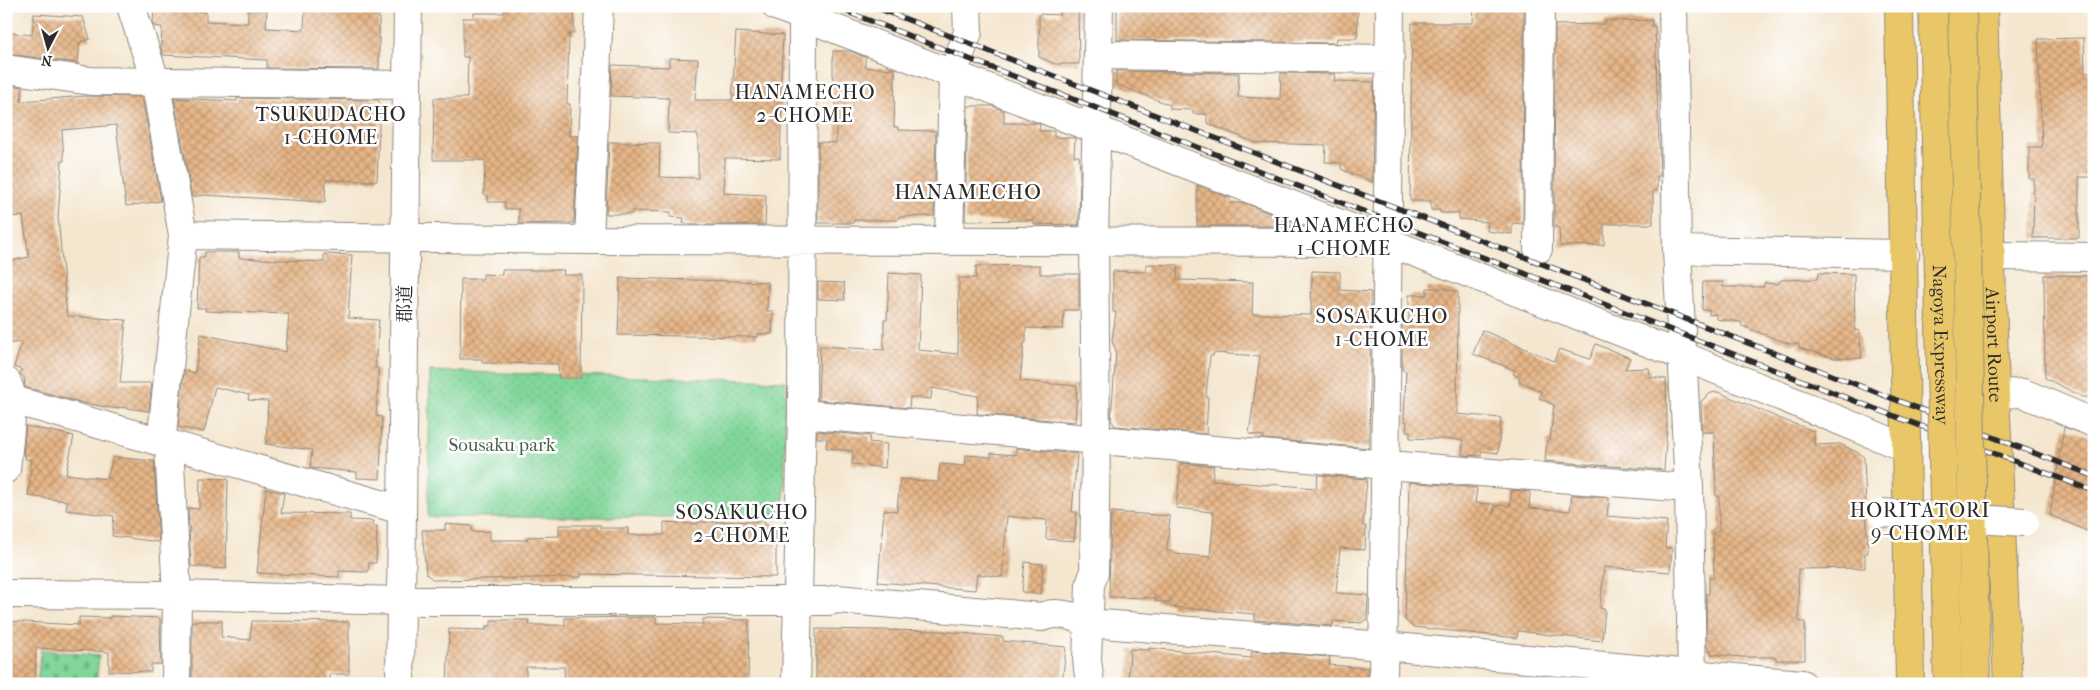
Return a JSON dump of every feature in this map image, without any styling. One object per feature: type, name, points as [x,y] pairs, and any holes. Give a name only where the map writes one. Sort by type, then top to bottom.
[{"type":"main road","points":[[1899,6],[1910,684]]},
{"type":"main road","name":"Nagoya Expressway","points":[[1933,6],[1948,684]]},
{"type":"main road","name":"Nagoya Expressway","points":[[1962,6],[1976,684]]},
{"type":"main road","name":"Airport Route","points":[[1984,6],[1995,394],[2008,684]]},
{"type":"street","points":[[131,6],[154,80],[183,235],[162,434],[169,445],[177,595],[176,684]]},
{"type":"street","name":"郡道","points":[[400,684],[408,6]]},
{"type":"street","points":[[589,240],[599,6]]},
{"type":"street","points":[[776,6],[803,11],[1096,131],[1683,356],[1906,448]]},
{"type":"street","points":[[949,241],[953,74],[968,32],[967,6]]},
{"type":"street","points":[[1090,684],[1086,660],[1090,585],[1094,573],[1096,439],[1094,242],[1099,6]]},
{"type":"street","points":[[1383,684],[1387,465],[1390,6]]},
{"type":"street","points":[[1538,249],[1540,6]]},
{"type":"street","points":[[1673,6],[1677,250],[1688,488],[1692,679]]},
{"type":"street","points":[[796,684],[802,414],[803,11]]},
{"type":"street","points":[[1098,55],[1390,59]]},
{"type":"street","points":[[6,70],[91,80],[407,84]]},
{"type":"street","points":[[183,235],[589,240],[1388,242]]},
{"type":"street","points":[[1677,250],[1904,254]]},
{"type":"street","points":[[1992,256],[2094,257]]},
{"type":"street","points":[[6,469],[9,392],[169,445],[402,510]]},
{"type":"street","points":[[1995,394],[2023,393],[2094,422]]},
{"type":"street","points":[[802,414],[1387,465],[1688,488]]},
{"type":"street","points":[[1882,513],[2024,522]]},
{"type":"street","points":[[6,594],[177,595],[402,601],[829,601],[837,599],[1042,617],[1048,614],[1077,617],[1089,623],[1384,646],[1692,679],[1802,684]]},
{"type":"green space","name":"Sousaku park","points":[[430,371],[786,381],[784,517],[428,517]]},
{"type":"green space","points":[[41,650],[99,656],[96,684],[37,684]]},
{"type":"building","points":[[305,6],[379,6],[379,69],[267,68],[267,60],[163,55],[161,48],[162,27],[154,26],[153,23],[154,9],[206,12],[206,21],[248,23],[248,10],[267,10],[266,28],[304,30]]},
{"type":"building","points":[[505,6],[540,6],[540,8],[574,10],[574,34],[569,34],[567,104],[570,104],[569,136],[578,136],[574,223],[519,224],[519,209],[505,209],[505,202],[488,202],[488,195],[484,195],[485,160],[433,160],[434,98],[467,98],[468,57],[463,57],[463,18],[474,18],[474,13],[504,13]]},
{"type":"building","points":[[1060,6],[1078,6],[1079,64],[1055,64],[1039,57],[1039,14],[1060,15]]},
{"type":"building","points":[[1117,6],[1358,6],[1357,38],[1337,38],[1336,43],[1117,40]]},
{"type":"building","points":[[1474,6],[1524,6],[1523,224],[1512,223],[1512,234],[1487,231],[1488,222],[1459,219],[1459,213],[1440,213],[1440,210],[1431,210],[1431,201],[1410,201],[1412,23],[1473,23]]},
{"type":"building","points":[[34,14],[83,17],[90,39],[80,42],[78,63],[6,54],[6,32],[32,35]]},
{"type":"building","points":[[1652,20],[1652,26],[1655,26],[1660,176],[1657,176],[1657,191],[1653,191],[1653,224],[1604,224],[1604,245],[1560,246],[1559,228],[1554,226],[1555,25],[1605,24],[1605,21]]},
{"type":"building","points":[[736,32],[783,35],[780,159],[725,158],[724,193],[766,195],[765,225],[694,225],[683,223],[684,218],[670,217],[671,212],[632,211],[632,214],[606,214],[609,142],[660,143],[659,177],[698,178],[698,134],[668,133],[669,98],[611,96],[612,65],[669,67],[669,58],[698,59],[695,100],[732,100]]},
{"type":"building","points":[[2084,38],[2085,73],[2094,72],[2094,177],[2079,177],[2079,238],[2033,238],[2034,179],[2029,179],[2029,147],[2042,147],[2038,39]]},
{"type":"building","points":[[833,51],[850,51],[865,57],[865,67],[895,69],[894,127],[898,127],[898,130],[936,131],[934,216],[898,217],[898,220],[854,220],[853,223],[818,223],[818,142],[836,143],[836,100],[833,100]]},
{"type":"building","points":[[1116,71],[1239,73],[1238,97],[1280,99],[1281,73],[1335,74],[1334,81],[1374,82],[1372,182],[1341,169],[1341,163],[1325,162],[1326,145],[1256,143],[1207,123],[1207,114],[1193,114],[1193,110],[1170,109],[1170,105],[1116,84]]},
{"type":"building","points":[[6,85],[23,87],[21,101],[87,96],[142,97],[161,201],[126,206],[116,125],[62,130],[64,161],[62,161],[58,217],[67,316],[126,320],[120,383],[152,383],[149,411],[118,407],[118,409],[83,403],[25,387],[24,377],[20,374],[22,370],[14,367],[22,342],[6,344],[6,262],[29,257],[23,216],[6,217]]},
{"type":"building","points":[[174,98],[237,101],[237,98],[378,100],[380,103],[377,181],[326,180],[325,202],[203,195],[192,197]]},
{"type":"building","points":[[968,106],[993,106],[1004,111],[1004,123],[1037,123],[1040,124],[1039,131],[1054,131],[1054,137],[1075,138],[1074,156],[1079,156],[1080,173],[1079,225],[1034,224],[1034,220],[965,221]]},
{"type":"building","points":[[1197,185],[1230,198],[1230,203],[1244,203],[1303,226],[1197,226]]},
{"type":"building","points":[[205,252],[239,252],[239,258],[324,262],[324,254],[352,255],[348,318],[379,320],[375,368],[378,368],[376,416],[382,417],[380,479],[357,478],[357,472],[310,468],[312,450],[266,444],[268,401],[248,400],[249,395],[215,387],[204,432],[178,427],[184,370],[195,373],[201,334],[286,352],[289,314],[205,311],[206,308],[197,308],[199,257],[205,257]]},
{"type":"building","points":[[1146,264],[1178,265],[1177,280],[1253,282],[1252,314],[1311,315],[1312,271],[1340,272],[1340,290],[1371,292],[1369,448],[1263,439],[1264,436],[1249,434],[1260,356],[1213,353],[1213,356],[1210,356],[1206,396],[1208,397],[1206,434],[1115,426],[1111,420],[1116,351],[1112,341],[1116,312],[1113,312],[1113,271],[1146,272]]},
{"type":"building","points":[[1040,265],[1040,274],[1079,274],[1079,310],[1064,310],[1063,329],[1026,328],[1026,343],[1024,343],[1020,381],[1077,386],[1075,422],[977,414],[978,396],[932,388],[931,399],[910,397],[909,408],[818,400],[820,346],[884,350],[884,320],[887,320],[889,273],[921,275],[918,350],[958,354],[959,278],[976,278],[976,266]]},
{"type":"building","points":[[502,270],[564,270],[563,275],[582,275],[581,378],[559,378],[558,364],[482,363],[482,359],[460,359],[461,279],[483,279],[483,274],[502,275]]},
{"type":"building","points":[[1819,273],[1854,274],[1855,331],[1859,330],[1862,358],[1835,358],[1799,348],[1799,344],[1790,344],[1742,326],[1741,322],[1716,319],[1716,314],[1709,315],[1709,310],[1702,310],[1703,282],[1723,282],[1723,287],[1764,287],[1764,283],[1778,284],[1781,280],[1817,279]]},
{"type":"building","points":[[2044,275],[2094,276],[2094,397],[2083,397],[2045,378]]},
{"type":"building","points":[[620,278],[768,282],[767,311],[773,311],[772,334],[757,334],[757,337],[618,335]]},
{"type":"building","points":[[818,282],[844,283],[845,300],[818,299]]},
{"type":"building","points":[[1427,288],[1444,288],[1458,292],[1457,414],[1501,418],[1498,453],[1481,451],[1481,456],[1462,455],[1463,440],[1410,438],[1410,431],[1406,431],[1407,421],[1404,421],[1406,371],[1402,370],[1402,321],[1409,321],[1409,295],[1427,295]]},
{"type":"building","points":[[1482,330],[1554,361],[1559,349],[1590,359],[1596,344],[1630,358],[1625,369],[1649,368],[1650,377],[1666,379],[1667,425],[1664,470],[1545,461],[1547,440],[1550,440],[1554,405],[1539,398],[1542,392],[1519,381],[1520,377],[1513,374],[1515,370],[1473,354]]},
{"type":"building","points":[[1718,392],[1814,431],[1814,445],[1840,444],[1861,454],[1864,458],[1868,553],[1865,553],[1865,568],[1798,569],[1799,622],[1805,622],[1805,660],[1776,660],[1776,657],[1742,657],[1712,654],[1707,647],[1706,594],[1709,594],[1709,578],[1714,578],[1713,534],[1719,530],[1719,496],[1716,496],[1714,432],[1702,432],[1701,401],[1711,393]]},
{"type":"building","points":[[26,426],[74,436],[66,474],[107,479],[113,457],[154,461],[159,542],[112,536],[114,516],[66,510],[67,501],[28,496],[32,460],[25,459],[26,455],[23,455]]},
{"type":"building","points":[[2064,427],[2094,438],[2094,534],[2050,515]]},
{"type":"building","points":[[817,431],[870,436],[869,442],[887,444],[885,468],[852,464],[853,451],[826,448],[827,438],[817,438]]},
{"type":"building","points":[[1016,448],[1077,454],[1072,512],[1077,512],[1074,541],[1046,539],[1047,520],[1007,516],[1002,577],[977,574],[975,590],[878,582],[884,510],[897,511],[900,479],[938,482],[940,464],[965,466],[966,455],[991,457],[991,453],[1016,455]]},
{"type":"building","points":[[1181,463],[1214,466],[1212,480],[1268,485],[1316,488],[1318,475],[1367,479],[1363,526],[1366,526],[1365,550],[1340,548],[1336,593],[1368,595],[1367,619],[1361,623],[1333,621],[1333,626],[1255,620],[1255,614],[1170,607],[1170,603],[1155,601],[1156,598],[1109,597],[1111,512],[1170,516],[1167,551],[1175,552],[1175,554],[1210,557],[1214,515],[1212,512],[1176,508]]},
{"type":"building","points":[[200,478],[228,479],[226,569],[191,566],[188,508],[199,509]]},
{"type":"building","points":[[1409,482],[1477,488],[1475,503],[1494,504],[1493,514],[1497,505],[1510,506],[1512,490],[1530,492],[1529,508],[1570,511],[1572,495],[1609,498],[1607,516],[1667,521],[1665,548],[1672,548],[1670,572],[1604,567],[1600,608],[1605,609],[1602,641],[1518,631],[1517,638],[1413,627],[1405,620]]},
{"type":"building","points":[[266,489],[284,493],[281,513],[350,514],[350,520],[373,521],[373,526],[377,526],[376,563],[369,563],[368,572],[339,571],[339,577],[257,573]]},
{"type":"building","points":[[765,521],[764,525],[776,525],[776,577],[581,574],[581,577],[434,580],[426,574],[422,530],[445,530],[445,524],[472,526],[472,532],[490,531],[490,540],[527,540],[527,537],[559,536],[559,525],[601,525],[600,528],[628,528],[628,535],[664,535],[664,522],[698,524],[698,522]]},
{"type":"building","points":[[1025,562],[1043,564],[1041,594],[1022,592]]},
{"type":"building","points":[[110,616],[160,618],[161,664],[151,664],[151,672],[109,671],[109,652],[36,648],[35,684],[6,684],[6,621],[79,625],[79,617],[110,618]]},
{"type":"building","points":[[656,617],[656,623],[703,624],[703,619],[749,620],[748,684],[565,684],[564,667],[526,667],[526,684],[447,684],[449,629],[486,630],[486,626],[491,626],[491,620],[529,620],[529,625],[565,625],[565,618]]},
{"type":"building","points":[[192,621],[222,621],[221,637],[250,640],[252,621],[349,622],[349,674],[329,674],[329,684],[192,683]]},
{"type":"building","points":[[816,629],[940,631],[1003,637],[1003,641],[1066,647],[1062,684],[816,684]]},
{"type":"building","points":[[1149,648],[1251,658],[1252,651],[1330,657],[1329,665],[1368,668],[1367,684],[1128,684],[1130,649],[1149,650]]},
{"type":"railway","points":[[832,6],[1873,408],[2094,491]]},
{"type":"railway","points":[[872,6],[2094,476]]},
{"type":"district","name":"HANAMECHO 2-CHOME","points":[[805,104]]},
{"type":"district","name":"TSUKUDACHO 1-CHOME","points":[[331,126]]},
{"type":"district","name":"HANAMECHO","points":[[968,192]]},
{"type":"district","name":"HANAMECHO 1-CHOME","points":[[1344,236]]},
{"type":"district","name":"SOSAKUCHO 1-CHOME","points":[[1382,328]]},
{"type":"district","name":"HORITATORI 9-CHOME","points":[[1920,522]]},
{"type":"district","name":"SOSAKUCHO 2-CHOME","points":[[742,524]]}]
